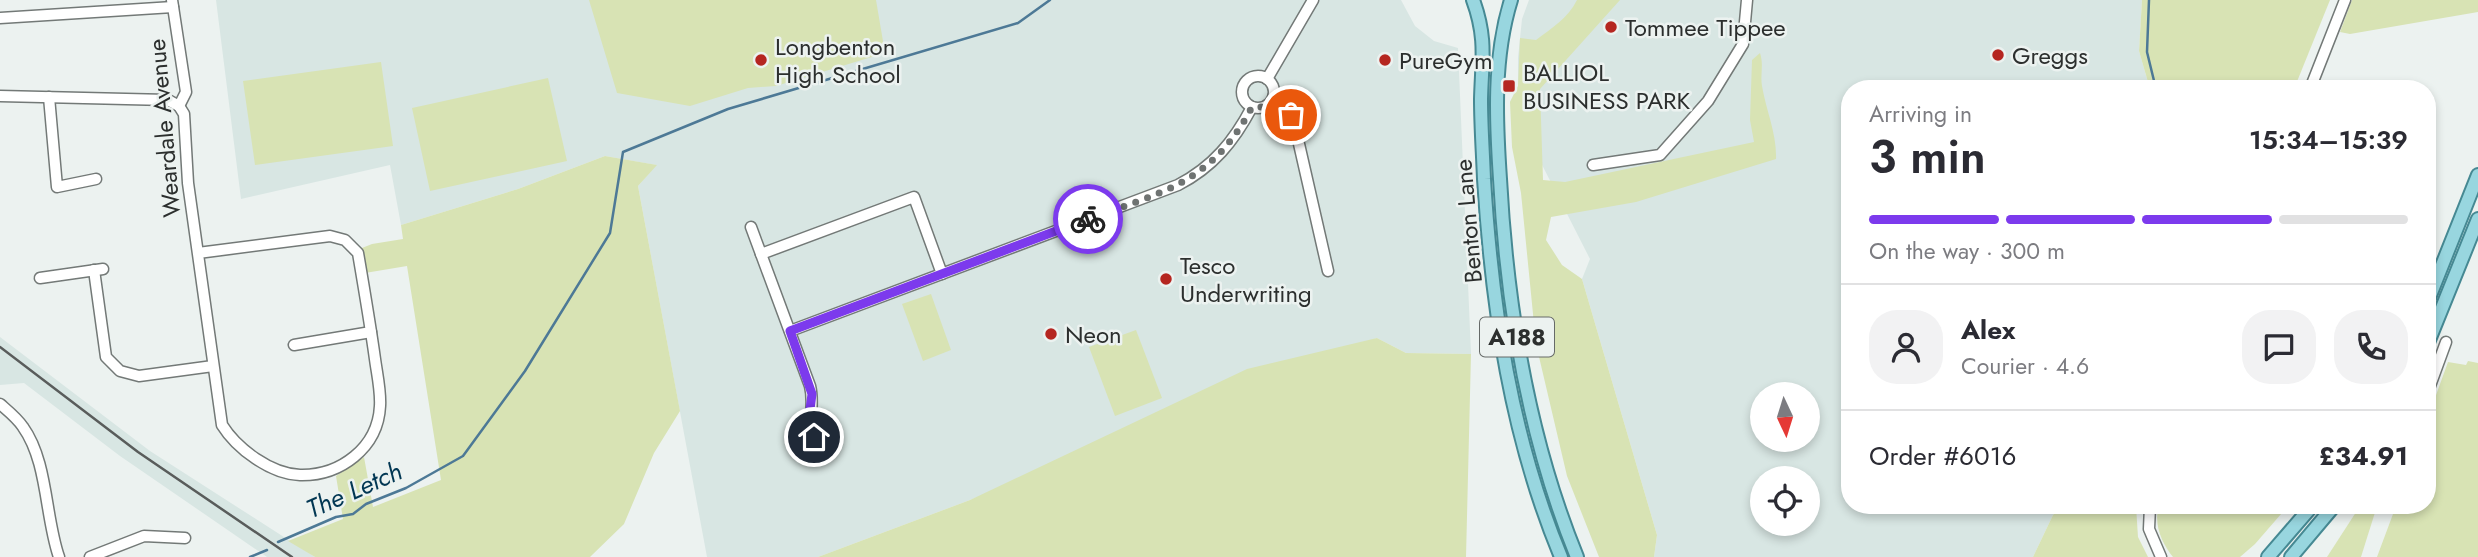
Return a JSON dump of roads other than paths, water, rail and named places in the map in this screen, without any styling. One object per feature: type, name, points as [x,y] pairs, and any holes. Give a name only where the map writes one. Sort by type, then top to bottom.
[{"type":"main road","name":"Benton Lane","points":[[1473,0],[1484,37],[1481,100],[1483,147],[1499,326],[1524,452],[1561,557]]},
{"type":"main road","name":"Benton Lane","points":[[1511,0],[1500,57],[1497,110],[1501,199],[1508,270],[1522,368],[1538,448],[1577,557]]},
{"type":"main road","points":[[2436,280],[2478,175]]},
{"type":"main road","points":[[2436,323],[2478,219]]},
{"type":"main road","points":[[2268,557],[2305,514]]},
{"type":"main road","points":[[2291,557],[2327,514]]},
{"type":"street","points":[[1267,79],[1313,0]]},
{"type":"street","points":[[1593,165],[1660,155],[1708,101],[1743,44],[1747,0]]},
{"type":"street","points":[[2314,80],[2345,0]]},
{"type":"street","points":[[0,18],[173,4]]},
{"type":"street","name":"Weardale Avenue","points":[[173,4],[186,93],[179,106],[184,114],[184,146],[198,253],[213,366],[222,425],[241,447],[282,472],[306,475],[324,473],[358,454],[368,443],[379,419],[381,404],[358,253],[345,240],[330,236],[198,253]]},
{"type":"street","points":[[1255,76],[1267,79],[1274,89],[1273,98],[1264,107],[1252,107],[1243,96],[1245,83],[1255,76]]},
{"type":"street","points":[[0,96],[168,100],[179,106]]},
{"type":"street","points":[[49,97],[57,187],[96,179]]},
{"type":"street","points":[[1273,98],[1286,107],[1294,122],[1328,271]]},
{"type":"street","points":[[790,331],[1189,179],[1204,170],[1223,151],[1252,107]]},
{"type":"street","points":[[761,254],[914,197],[943,274]]},
{"type":"street","points":[[751,227],[812,394],[809,417],[814,437]]},
{"type":"street","points":[[40,278],[98,270],[106,357],[120,371],[139,376],[213,366]]},
{"type":"street","points":[[294,345],[371,332]]},
{"type":"street","points":[[2436,369],[2446,342]]},
{"type":"street","points":[[0,404],[24,428],[35,451],[51,533],[59,557]]},
{"type":"street","points":[[2150,514],[2149,529],[2161,557]]},
{"type":"street","points":[[90,557],[144,536],[185,538]]},
{"type":"waterway","points":[[278,542],[336,517],[353,514],[366,504],[406,488],[463,456],[525,371],[610,233],[623,152],[728,109],[1018,23],[1050,0]]},
{"type":"waterway","points":[[2149,0],[2147,52],[2154,80]]},
{"type":"waterway","name":"The Letch","points":[[250,557],[267,550]]},
{"type":"railway","points":[[0,347],[138,452],[292,557]]},
{"type":"place","name":"Tommee Tippee","points":[[1611,27]]},
{"type":"place","name":"Greggs","points":[[1998,55]]},
{"type":"place","name":"Longbenton High School","points":[[761,60]]},
{"type":"place","name":"PureGym","points":[[1385,60]]},
{"type":"place","name":"BALLIOL BUSINESS PARK","points":[[1509,86]]},
{"type":"place","name":"Tesco Underwriting","points":[[1166,279]]},
{"type":"place","name":"Neon","points":[[1051,334]]}]
